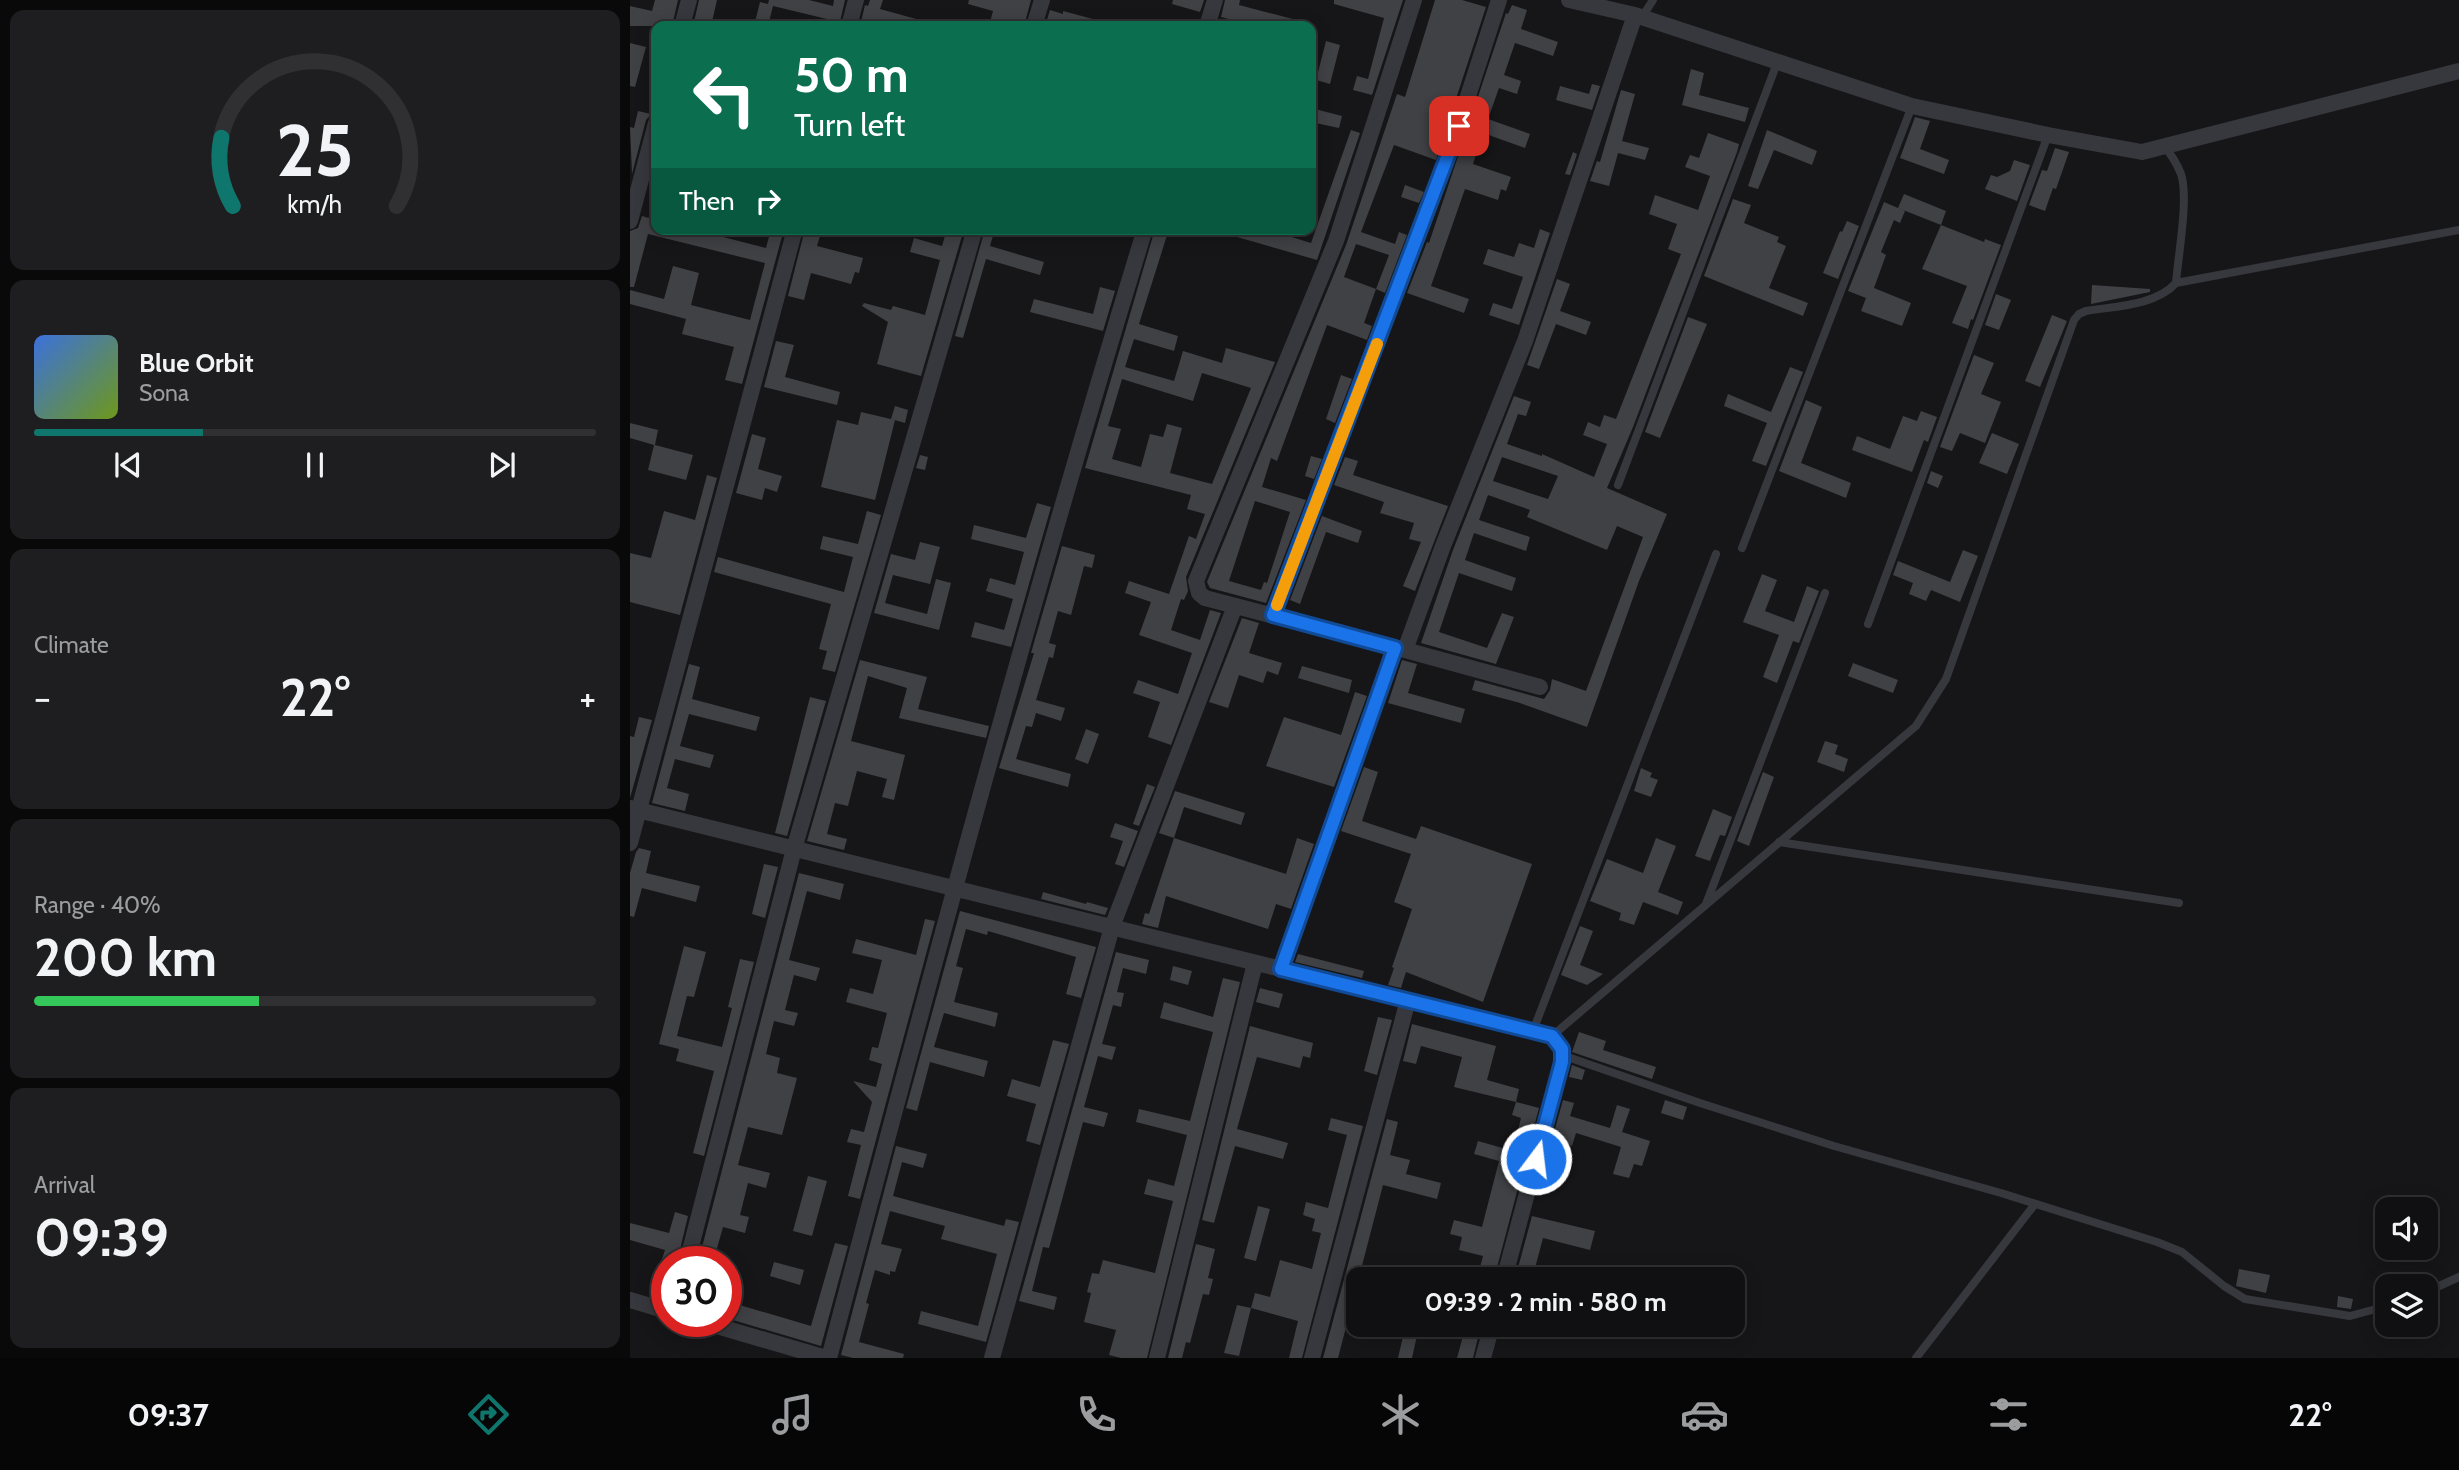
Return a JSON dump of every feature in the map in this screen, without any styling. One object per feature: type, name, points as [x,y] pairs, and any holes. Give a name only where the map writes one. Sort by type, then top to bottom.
[{"type":"street","points":[[683,21],[689,0]]},
{"type":"street","points":[[850,21],[856,0]]},
{"type":"street","points":[[1036,21],[1042,0]]},
{"type":"street","points":[[1209,21],[1215,0]]},
{"type":"street","points":[[1414,0],[1336,241],[1197,576],[1197,586],[1199,593],[1205,598],[1541,687]]},
{"type":"street","points":[[1273,615],[1450,152],[1499,0]]},
{"type":"street","points":[[1569,0],[1639,16],[1912,106],[2142,152],[2459,71]]},
{"type":"street","points":[[1281,969],[1400,649],[1525,341],[1639,16]]},
{"type":"street","points":[[630,221],[651,142]]},
{"type":"street","points":[[630,843],[634,810],[793,235]]},
{"type":"street","points":[[691,1246],[794,849],[973,235]]},
{"type":"street","points":[[742,1334],[820,1357],[1093,398],[1142,235]]},
{"type":"street","points":[[992,1358],[1112,927],[1235,606]]},
{"type":"street","points":[[634,810],[1552,1036],[1562,1049],[1562,1062],[1507,1267]]},
{"type":"street","points":[[1157,1358],[1255,962]]},
{"type":"street","points":[[1312,1358],[1408,1000]]},
{"type":"street","points":[[630,1300],[651,1306]]},
{"type":"street","points":[[1483,1358],[1489,1337]]},
{"type":"lane","points":[[1639,16],[1653,0]]},
{"type":"lane","points":[[1618,485],[1777,63]]},
{"type":"lane","points":[[1742,548],[1912,106]]},
{"type":"lane","points":[[1868,624],[2048,135]]},
{"type":"lane","points":[[1552,1036],[1916,726],[1945,679],[2074,320],[2086,311],[2156,298],[2168,292],[2176,283],[2183,198],[2182,176],[2172,155],[2164,146]]},
{"type":"lane","points":[[2176,283],[2459,230]]},
{"type":"lane","points":[[1533,1031],[1716,554]]},
{"type":"lane","points":[[1706,905],[1825,593]]},
{"type":"lane","points":[[1779,842],[2179,903]]},
{"type":"lane","points":[[1562,1055],[1834,1146],[2157,1242],[2182,1252],[2224,1286],[2245,1298],[2350,1316],[2375,1309]]},
{"type":"lane","points":[[1916,1358],[2035,1204]]},
{"type":"lane","points":[[2438,1287],[2459,1277]]},
{"type":"building","points":[[655,0],[678,0],[673,21],[651,21],[651,26],[630,26],[630,6],[652,11]]},
{"type":"building","points":[[699,0],[717,0],[712,21],[694,21]]},
{"type":"building","points":[[769,0],[809,0],[833,6],[834,0],[845,0],[840,21],[773,6],[769,21],[755,21],[760,2],[768,4]]},
{"type":"building","points":[[870,0],[883,0],[880,9],[923,21],[861,21],[865,5],[868,6]]},
{"type":"building","points":[[969,0],[1031,0],[1025,21],[990,21],[993,11],[968,4]]},
{"type":"building","points":[[1173,0],[1204,0],[1200,12],[1172,4]]},
{"type":"building","points":[[1225,0],[1240,0],[1239,5],[1300,21],[1237,21],[1221,17]]},
{"type":"building","points":[[1334,0],[1403,0],[1372,95],[1353,90],[1357,76],[1368,79],[1384,18],[1334,4]]},
{"type":"building","points":[[1435,0],[1462,0],[1486,7],[1436,160],[1394,145],[1361,232],[1395,244],[1399,232],[1407,235],[1385,293],[1376,289],[1364,323],[1372,326],[1367,340],[1327,325],[1277,461],[1271,458],[1262,487],[1306,500],[1266,603],[1210,588],[1207,582],[1346,245],[1397,94],[1405,97]],"holes":[[[1356,244],[1389,255],[1376,289],[1344,277]],[[1255,501],[1290,512],[1267,583],[1264,582],[1261,590],[1229,581]]]},
{"type":"building","points":[[1512,5],[1527,10],[1521,29],[1558,42],[1553,56],[1515,43],[1504,75],[1521,81],[1517,94],[1499,88],[1488,119],[1530,134],[1525,148],[1483,133],[1473,164],[1511,177],[1506,191],[1501,189],[1498,200],[1465,189],[1431,286],[1469,299],[1464,313],[1407,293],[1427,242],[1429,243],[1506,13],[1508,14]]},
{"type":"building","points":[[1050,10],[1100,21],[1047,21]]},
{"type":"building","points":[[1326,41],[1340,45],[1330,84],[1316,80]]},
{"type":"building","points":[[630,43],[646,47],[635,87],[630,86]]},
{"type":"building","points":[[1691,69],[1704,73],[1699,95],[1749,108],[1745,122],[1682,105]]},
{"type":"building","points":[[1592,84],[1600,86],[1592,110],[1556,100],[1560,86],[1589,94]]},
{"type":"building","points":[[1621,90],[1635,94],[1622,141],[1649,148],[1645,160],[1618,153],[1609,186],[1590,181],[1597,161],[1600,162]]},
{"type":"building","points":[[1316,109],[1342,116],[1339,128],[1316,123]]},
{"type":"building","points":[[638,111],[651,114],[646,120],[632,174],[630,127],[634,128]]},
{"type":"building","points":[[1915,117],[1930,121],[1920,149],[1949,160],[1944,174],[1900,158]]},
{"type":"building","points":[[1351,130],[1360,133],[1317,260],[1230,235],[1285,235],[1311,243]]},
{"type":"building","points":[[1767,130],[1817,151],[1812,165],[1774,150],[1758,189],[1748,186]]},
{"type":"building","points":[[1708,133],[1739,144],[1633,427],[1607,488],[1667,514],[1639,581],[1587,727],[1520,703],[1472,690],[1475,680],[1544,699],[1550,690],[1552,679],[1586,691],[1643,537],[1617,526],[1607,550],[1527,517],[1530,510],[1488,495],[1479,520],[1530,537],[1526,551],[1474,533],[1465,560],[1516,578],[1512,591],[1459,573],[1439,632],[1487,648],[1502,613],[1514,617],[1496,664],[1421,643],[1453,550],[1514,396],[1531,402],[1526,416],[1518,414],[1507,444],[1542,454],[1594,477],[1607,444],[1583,435],[1588,422],[1600,427],[1604,415],[1616,419],[1681,254],[1668,249],[1677,224],[1649,214],[1655,195],[1698,210],[1710,176],[1685,167],[1690,155],[1699,158]],"holes":[[[1502,457],[1558,476],[1548,499],[1493,481]]]},
{"type":"building","points":[[2055,148],[2069,152],[2045,211],[2029,205],[2042,170],[2047,171]]},
{"type":"building","points":[[1573,152],[1577,154],[1570,175],[1565,174]]},
{"type":"building","points":[[2014,160],[2030,165],[2017,201],[1985,189],[1991,175],[1997,177],[2010,171]]},
{"type":"building","points":[[1405,185],[1424,192],[1419,203],[1401,197]]},
{"type":"building","points":[[1904,194],[1946,211],[1941,225],[1898,208]]},
{"type":"building","points":[[1733,199],[1751,205],[1744,223],[1779,237],[1777,242],[1786,246],[1769,288],[1808,303],[1803,316],[1704,276]]},
{"type":"building","points":[[1884,202],[1905,211],[1900,223],[1894,220],[1881,252],[1886,255],[1874,288],[1911,303],[1902,326],[1861,311],[1866,298],[1848,291]]},
{"type":"building","points":[[642,216],[651,219],[651,235],[648,234],[634,287],[630,287],[630,231],[638,228]]},
{"type":"building","points":[[1847,221],[1859,226],[1838,279],[1823,273],[1840,231],[1842,232]]},
{"type":"building","points":[[1941,225],[1984,242],[1985,239],[2001,245],[1968,329],[1952,323],[1967,286],[1922,269]]},
{"type":"building","points":[[1540,229],[1550,233],[1519,325],[1489,315],[1493,303],[1512,309],[1523,277],[1483,264],[1488,249],[1514,257],[1519,243],[1534,248]]},
{"type":"building","points":[[652,235],[715,235],[766,248],[769,235],[782,235],[742,384],[725,380],[734,347],[682,334],[686,319],[630,304],[630,290],[664,299],[673,266],[699,273],[691,305],[750,320],[765,263]]},
{"type":"building","points":[[803,235],[820,235],[817,246],[863,258],[859,273],[855,272],[851,284],[811,273],[804,300],[788,296]]},
{"type":"building","points":[[945,235],[962,235],[921,376],[877,364],[888,322],[862,306],[864,303],[891,310],[893,306],[925,315],[940,260],[910,252],[914,238],[942,246]]},
{"type":"building","points":[[983,235],[993,235],[990,246],[1044,262],[1040,275],[986,259],[963,338],[955,336]]},
{"type":"building","points":[[1153,235],[1167,235],[1139,324],[1178,336],[1174,351],[1134,339],[1125,367],[1174,381],[1183,351],[1222,363],[1226,348],[1275,362],[1186,577],[1188,591],[1184,600],[1181,599],[1171,630],[1200,640],[1210,610],[1221,613],[1171,745],[1148,737],[1160,702],[1133,693],[1138,680],[1178,694],[1192,653],[1139,635],[1151,602],[1125,593],[1129,581],[1169,594],[1189,536],[1196,539],[1205,514],[1187,509],[1191,495],[1085,468]],"holes":[[[1202,373],[1251,388],[1212,484],[1170,473],[1182,428],[1167,424],[1163,437],[1150,434],[1141,467],[1112,459],[1121,429],[1108,426],[1122,379],[1193,401]]]},
{"type":"building","points":[[1557,279],[1570,284],[1560,311],[1591,322],[1586,335],[1556,324],[1539,369],[1527,365]]},
{"type":"building","points":[[2092,285],[2150,289],[2150,292],[2091,304]]},
{"type":"building","points":[[1100,287],[1115,291],[1103,331],[1030,312],[1034,299],[1093,314]]},
{"type":"building","points":[[1996,294],[2011,300],[1999,330],[1985,325]]},
{"type":"building","points":[[2052,315],[2067,321],[2040,387],[2025,381]]},
{"type":"building","points":[[1688,317],[1707,324],[1660,438],[1645,432]]},
{"type":"building","points":[[776,341],[794,345],[785,377],[840,392],[837,405],[764,387]]},
{"type":"building","points":[[1974,355],[1994,363],[1981,394],[2001,402],[1985,443],[1960,433],[1952,451],[1940,447]]},
{"type":"building","points":[[1790,367],[1803,372],[1766,466],[1752,461],[1767,423],[1724,406],[1728,394],[1771,412]]},
{"type":"building","points":[[1341,375],[1352,379],[1335,423],[1326,419]]},
{"type":"building","points":[[1806,400],[1822,407],[1801,463],[1851,483],[1846,498],[1779,471]]},
{"type":"building","points":[[895,406],[908,410],[905,423],[891,419]]},
{"type":"building","points":[[1921,411],[1937,417],[1928,442],[1924,440],[1912,472],[1852,450],[1857,436],[1890,449],[1903,416],[1917,421]]},
{"type":"building","points":[[861,412],[895,420],[875,500],[821,487],[837,420],[858,425]]},
{"type":"building","points":[[630,423],[658,430],[655,445],[693,455],[686,480],[648,470],[654,445],[630,438]]},
{"type":"building","points":[[1992,433],[2019,444],[2007,474],[1979,463]]},
{"type":"building","points":[[752,434],[766,438],[758,469],[782,476],[777,492],[765,488],[762,500],[736,493]]},
{"type":"building","points":[[920,455],[928,457],[925,470],[916,468]]},
{"type":"building","points":[[1311,456],[1322,459],[1314,479],[1305,476]]},
{"type":"building","points":[[1345,457],[1358,461],[1353,475],[1448,506],[1415,591],[1403,586],[1421,542],[1409,539],[1414,523],[1380,513],[1384,502],[1334,485]]},
{"type":"building","points":[[1931,471],[1943,476],[1938,488],[1927,483]]},
{"type":"building","points":[[707,475],[717,478],[680,615],[630,602],[630,553],[651,558],[664,511],[695,520]]},
{"type":"building","points":[[1037,503],[1051,507],[1011,647],[971,637],[975,622],[1004,630],[1013,599],[986,591],[990,578],[1015,585],[1024,552],[971,539],[974,525],[1026,538]]},
{"type":"building","points":[[867,511],[881,515],[835,672],[822,669],[827,651],[819,649],[831,604],[714,572],[718,557],[844,592],[853,557],[820,549],[823,536],[858,544]]},
{"type":"building","points":[[1322,516],[1362,531],[1358,543],[1326,532],[1300,604],[1290,600]]},
{"type":"building","points":[[920,542],[940,547],[930,584],[893,575],[885,603],[927,614],[936,579],[951,583],[939,630],[874,613],[891,554],[915,560]]},
{"type":"building","points":[[1062,546],[1095,555],[1092,568],[1084,566],[1071,615],[1058,611],[1049,643],[1056,645],[1053,658],[1049,657],[1036,700],[1065,708],[1061,721],[1036,713],[1032,727],[1026,726],[1016,759],[1071,774],[1068,787],[999,768],[1034,653],[1031,653]]},
{"type":"building","points":[[1963,550],[1978,556],[1960,602],[1931,590],[1926,601],[1909,594],[1913,583],[1893,575],[1898,561],[1950,582]]},
{"type":"building","points":[[1762,574],[1777,580],[1765,611],[1794,622],[1807,586],[1819,591],[1799,643],[1793,641],[1777,683],[1763,677],[1779,635],[1743,622]]},
{"type":"building","points":[[1242,618],[1259,623],[1249,653],[1282,663],[1278,675],[1267,671],[1263,683],[1239,675],[1228,708],[1209,702]]},
{"type":"building","points":[[860,660],[927,677],[918,709],[989,726],[986,738],[899,718],[907,688],[868,676],[851,741],[905,755],[894,800],[882,797],[887,779],[857,771],[848,806],[835,803],[827,834],[847,839],[844,850],[807,841]]},
{"type":"building","points":[[1402,660],[1417,664],[1408,693],[1465,709],[1461,723],[1388,703]]},
{"type":"building","points":[[1853,663],[1898,680],[1893,693],[1848,676]]},
{"type":"building","points":[[689,664],[700,667],[692,699],[760,717],[756,731],[689,714],[680,746],[714,755],[710,768],[675,759],[667,788],[689,794],[685,811],[652,803]]},
{"type":"building","points":[[1302,666],[1352,680],[1349,693],[1298,678]]},
{"type":"building","points":[[1355,692],[1367,696],[1334,787],[1266,766],[1284,717],[1341,735]]},
{"type":"building","points":[[810,697],[826,701],[787,836],[775,833]]},
{"type":"building","points":[[639,717],[652,720],[630,798],[630,736],[634,737]]},
{"type":"building","points":[[1086,729],[1099,734],[1088,764],[1075,759]]},
{"type":"building","points":[[1825,741],[1838,745],[1835,754],[1848,759],[1844,772],[1817,762]]},
{"type":"building","points":[[1364,767],[1378,772],[1362,821],[1416,839],[1421,826],[1532,864],[1483,1002],[1406,972],[1401,988],[1388,985],[1412,909],[1394,902],[1411,854],[1341,831]]},
{"type":"building","points":[[1641,768],[1652,773],[1650,777],[1658,780],[1651,797],[1634,791]]},
{"type":"building","points":[[1763,772],[1774,777],[1749,846],[1737,841]]},
{"type":"building","points":[[1147,784],[1155,787],[1139,826],[1133,824]]},
{"type":"building","points":[[1175,791],[1245,813],[1241,825],[1184,807],[1174,838],[1159,833]]},
{"type":"building","points":[[1713,809],[1732,817],[1725,836],[1720,835],[1710,861],[1695,856]]},
{"type":"building","points":[[1115,823],[1138,831],[1124,867],[1115,864],[1123,841],[1110,837]]},
{"type":"building","points":[[1174,838],[1286,874],[1297,838],[1314,844],[1291,909],[1276,904],[1268,929],[1166,896],[1158,928],[1142,924],[1145,913],[1149,914]]},
{"type":"building","points":[[1656,838],[1676,846],[1658,892],[1683,902],[1678,915],[1643,902],[1634,925],[1619,920],[1621,913],[1590,901],[1607,859],[1643,873]]},
{"type":"building","points":[[639,848],[651,851],[646,873],[700,886],[696,902],[642,888],[634,917],[630,916],[630,873]]},
{"type":"building","points":[[764,864],[778,867],[765,918],[752,914]]},
{"type":"building","points":[[799,873],[844,884],[840,900],[807,891],[789,960],[820,968],[816,981],[794,975],[785,1010],[798,1013],[794,1026],[774,1021],[766,1054],[780,1058],[777,1073],[797,1078],[782,1135],[748,1127],[738,1165],[770,1173],[766,1188],[748,1183],[740,1215],[749,1217],[745,1233],[723,1227],[718,1246],[702,1246]]},
{"type":"building","points":[[1043,892],[1108,908],[1105,915],[1041,899]]},
{"type":"building","points":[[960,911],[1096,947],[1081,998],[1066,994],[1076,957],[988,931],[987,935],[966,929],[956,966],[963,968],[954,1002],[998,1013],[995,1027],[944,1013],[934,1047],[988,1061],[984,1077],[930,1062],[917,1111],[906,1108]]},
{"type":"building","points":[[925,919],[935,921],[860,1199],[848,1196],[861,1145],[847,1142],[851,1129],[864,1132],[872,1102],[853,1081],[876,1087],[882,1064],[869,1060],[872,1047],[878,1048],[887,1013],[846,1002],[850,988],[873,994],[882,960],[852,953],[856,939],[916,955]]},
{"type":"building","points":[[1580,926],[1593,931],[1580,965],[1603,974],[1587,985],[1561,975]]},
{"type":"building","points":[[684,946],[706,952],[694,997],[687,996],[677,1036],[722,1047],[732,1008],[728,1007],[740,959],[754,962],[704,1156],[693,1153],[714,1071],[676,1061],[679,1049],[659,1044]]},
{"type":"building","points":[[1116,952],[1149,960],[1146,974],[1123,968],[1117,992],[1124,993],[1121,1007],[1113,1005],[1102,1044],[1116,1047],[1112,1060],[1098,1056],[1084,1107],[1108,1113],[1104,1127],[1083,1122],[1049,1248],[1043,1247],[1032,1291],[1057,1297],[1054,1310],[1019,1301]]},
{"type":"building","points":[[1298,954],[1364,971],[1362,978],[1295,962]]},
{"type":"building","points":[[1173,966],[1192,971],[1188,985],[1170,980]]},
{"type":"building","points":[[1223,978],[1240,982],[1147,1358],[1109,1355],[1116,1330],[1084,1322],[1091,1293],[1087,1292],[1092,1273],[1099,1274],[1103,1260],[1155,1273],[1173,1201],[1144,1194],[1148,1179],[1174,1186],[1187,1135],[1136,1122],[1139,1109],[1190,1121],[1213,1032],[1160,1018],[1164,1002],[1213,1017]]},
{"type":"building","points":[[1260,988],[1283,994],[1279,1008],[1256,1002]]},
{"type":"building","points":[[1378,1017],[1392,1020],[1377,1075],[1364,1071]]},
{"type":"building","points":[[1412,1024],[1496,1046],[1487,1080],[1519,1089],[1516,1102],[1454,1087],[1462,1057],[1421,1046],[1416,1064],[1403,1061]]},
{"type":"building","points":[[1250,1026],[1313,1043],[1310,1058],[1303,1056],[1300,1068],[1257,1057],[1237,1129],[1288,1143],[1283,1159],[1235,1146],[1214,1223],[1202,1220]]},
{"type":"building","points":[[1579,1032],[1606,1041],[1603,1050],[1656,1067],[1652,1079],[1572,1052]]},
{"type":"building","points":[[1053,1040],[1069,1044],[1040,1145],[1026,1141],[1036,1104],[1007,1096],[1012,1079],[1040,1087]]},
{"type":"building","points":[[1572,1065],[1585,1070],[1582,1080],[1569,1077]]},
{"type":"building","points":[[1563,1100],[1574,1103],[1570,1116],[1610,1128],[1617,1105],[1630,1109],[1622,1132],[1650,1141],[1642,1166],[1634,1164],[1629,1178],[1613,1174],[1621,1147],[1576,1133],[1572,1146],[1561,1143],[1554,1164],[1546,1161]]},
{"type":"building","points":[[1665,1100],[1687,1107],[1683,1120],[1661,1113]]},
{"type":"building","points":[[1516,1102],[1539,1108],[1497,1267],[1480,1267],[1483,1256],[1459,1250],[1462,1237],[1450,1234],[1454,1220],[1482,1227],[1499,1161],[1474,1154],[1478,1141],[1513,1151],[1521,1118],[1512,1115]]},
{"type":"building","points":[[1331,1118],[1363,1126],[1302,1358],[1289,1358],[1298,1321],[1251,1308],[1255,1293],[1270,1297],[1280,1260],[1312,1269],[1321,1233],[1312,1231],[1315,1219],[1303,1215],[1306,1202],[1328,1208],[1347,1135],[1328,1130]]},
{"type":"building","points":[[1387,1119],[1398,1122],[1390,1155],[1410,1160],[1406,1174],[1441,1183],[1437,1199],[1383,1185],[1362,1267],[1347,1267]]},
{"type":"building","points":[[896,1146],[927,1154],[923,1168],[902,1162],[893,1196],[1004,1226],[1006,1219],[1019,1222],[986,1342],[918,1324],[921,1311],[978,1326],[997,1254],[941,1239],[945,1226],[890,1211],[881,1244],[902,1249],[895,1272],[890,1271],[890,1275],[875,1270],[859,1342],[904,1354],[903,1358],[853,1358],[841,1355]]},
{"type":"building","points":[[808,1176],[827,1181],[812,1236],[793,1231]]},
{"type":"building","points":[[1258,1206],[1270,1209],[1256,1261],[1244,1258]]},
{"type":"building","points":[[675,1212],[688,1216],[681,1246],[651,1246],[630,1240],[630,1223],[669,1233]]},
{"type":"building","points":[[1532,1216],[1595,1231],[1590,1250],[1543,1238],[1535,1267],[1518,1267]]},
{"type":"building","points":[[835,1243],[848,1246],[821,1346],[742,1323],[742,1306],[811,1326]]},
{"type":"building","points":[[1196,1244],[1215,1249],[1208,1278],[1213,1279],[1209,1295],[1203,1294],[1190,1343],[1186,1342],[1182,1358],[1168,1358]]},
{"type":"building","points":[[774,1262],[804,1270],[800,1285],[770,1276]]},
{"type":"building","points":[[2239,1269],[2270,1275],[2266,1293],[2236,1286]]},
{"type":"building","points":[[1346,1272],[1346,1327],[1338,1358],[1323,1358]]},
{"type":"building","points":[[2338,1296],[2353,1299],[2351,1309],[2337,1307]]},
{"type":"building","points":[[1237,1305],[1251,1308],[1239,1356],[1224,1353]]},
{"type":"building","points":[[1403,1337],[1417,1337],[1412,1358],[1398,1358]]},
{"type":"building","points":[[1463,1337],[1478,1337],[1473,1358],[1457,1358]]},
{"type":"slow traffic","points":[[1277,605],[1377,344]]},
{"type":"route","points":[[1459,126],[1273,615],[1395,648],[1281,969],[1552,1036],[1562,1049],[1562,1062],[1536,1159]]}]
